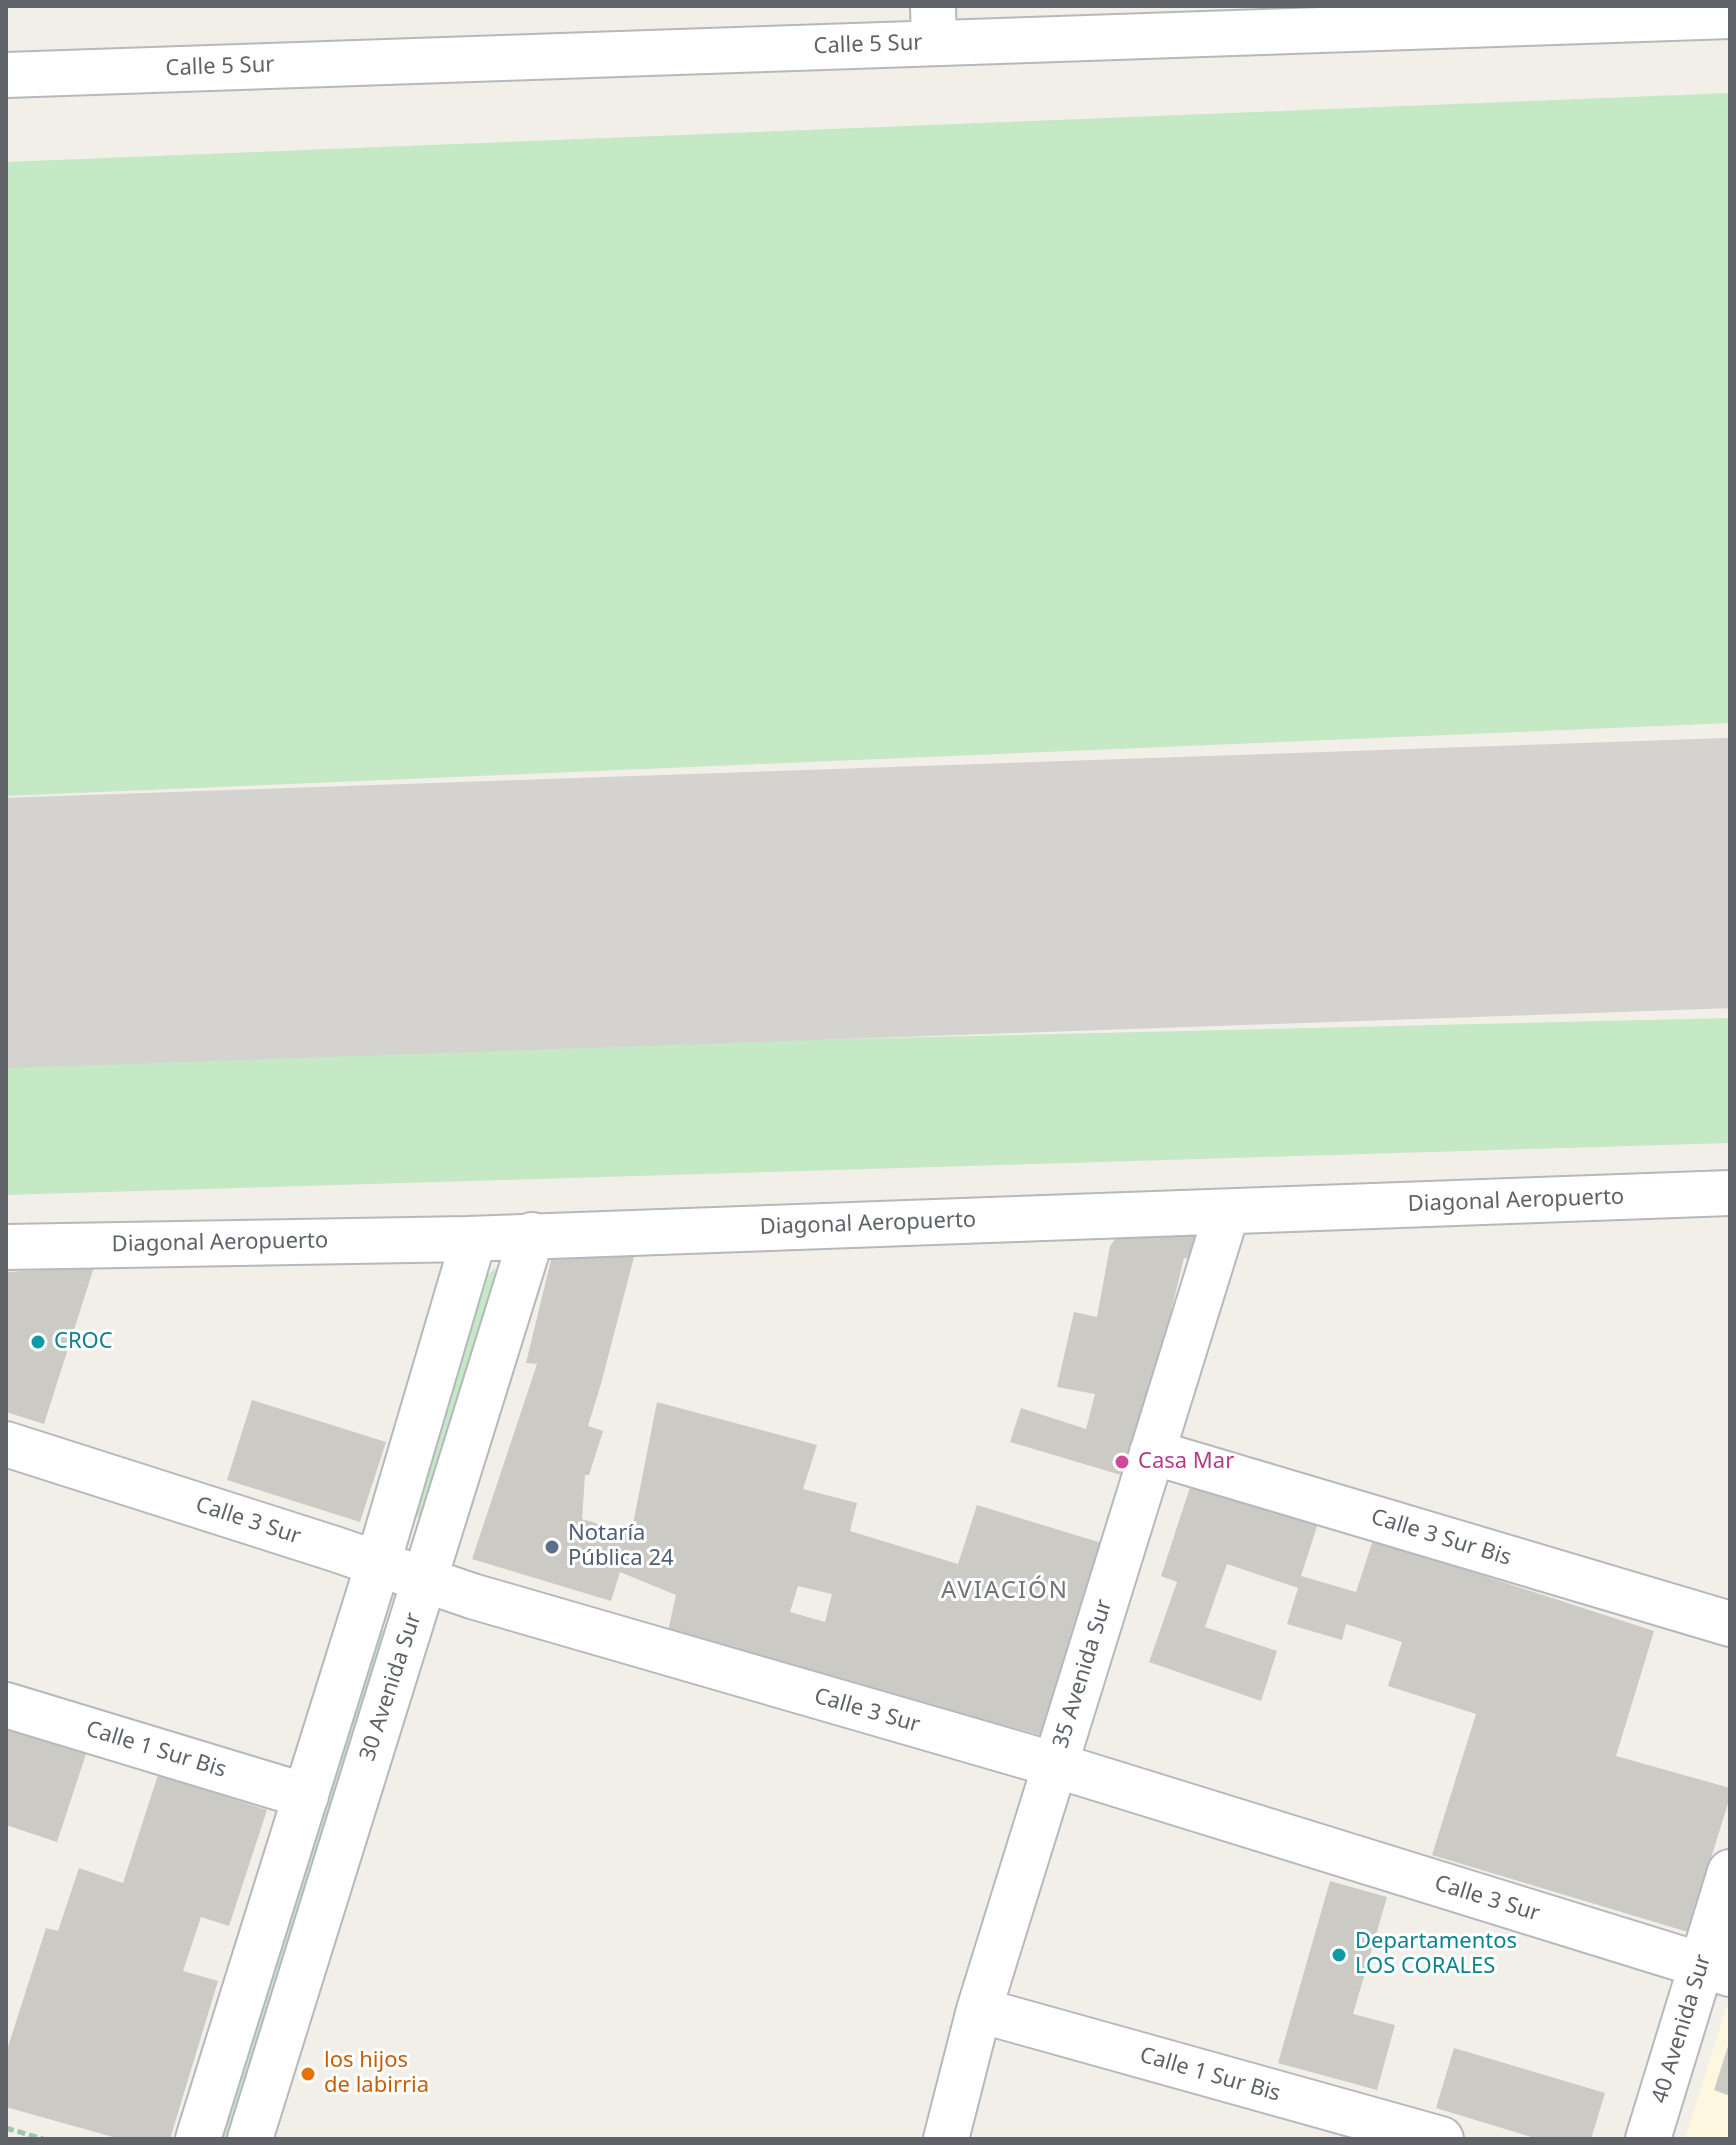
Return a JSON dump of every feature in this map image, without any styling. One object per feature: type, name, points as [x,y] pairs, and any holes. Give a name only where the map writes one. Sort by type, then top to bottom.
[{"type":"street","name":"Calle 5 Sur","points":[[6,75],[875,25],[1730,16]]},
{"type":"street","name":"Diagonal Aeropuerto","points":[[6,1247],[468,1239],[1730,1193]]},
{"type":"street","name":"35 Avenida Sur","points":[[946,2139],[979,2010],[1227,1212]]},
{"type":"street","name":"30 Avenida Sur","points":[[250,2139],[532,1235]]},
{"type":"street","points":[[198,2139],[378,1564],[469,1255],[468,1239]]},
{"type":"street","name":"Calle 3 Sur","points":[[6,1444],[472,1596],[1055,1765],[1716,1969]]},
{"type":"street","name":"Calle 3 Sur Bis","points":[[1152,1452],[1730,1624]]},
{"type":"street","name":"Calle 1 Sur Bis","points":[[6,1705],[306,1796]]},
{"type":"street","name":"40 Avenida Sur","points":[[1648,2139],[1716,1969],[1730,1872]]},
{"type":"street","name":"Calle 1 Sur Bis","points":[[979,2010],[1441,2139]]},
{"type":"path","points":[[6,2128],[43,2139]]},
{"type":"shaded area","points":[[1726,2008],[1730,2009],[1730,2139],[1685,2139]]},
{"type":"green space","points":[[1730,93],[1730,723],[6,796],[6,162]]},
{"type":"green space","points":[[1730,1018],[1730,1143],[6,1195],[6,1059]]},
{"type":"green space","points":[[495,1268],[496,1281],[426,1511],[420,1518],[415,1514],[416,1505],[487,1276]]},
{"type":"green space","points":[[378,1628],[388,1633],[232,2139],[221,2139]]},
{"type":"building","points":[[1128,1223],[1200,1229],[1199,1261],[1184,1258],[1131,1478],[1010,1442],[1021,1408],[1086,1429],[1095,1394],[1057,1387],[1074,1312],[1097,1317],[1110,1246]]},
{"type":"building","points":[[635,1253],[588,1426],[603,1431],[589,1475],[585,1475],[582,1519],[631,1534],[657,1402],[817,1445],[803,1489],[857,1503],[850,1531],[958,1564],[977,1505],[1105,1544],[1055,1739],[668,1631],[676,1595],[620,1572],[611,1601],[472,1559],[537,1364],[526,1363],[551,1260]],"holes":[[[798,1586],[832,1594],[825,1622],[790,1612]]]},
{"type":"building","name":"CROC","points":[[94,1267],[44,1424],[6,1412],[6,1272]]},
{"type":"building","points":[[252,1400],[386,1442],[360,1522],[227,1480]]},
{"type":"building","points":[[1193,1478],[1319,1520],[1301,1576],[1356,1592],[1373,1540],[1654,1631],[1616,1756],[1730,1788],[1730,1797],[1688,1932],[1432,1855],[1476,1714],[1388,1686],[1402,1642],[1346,1624],[1342,1640],[1287,1624],[1298,1588],[1227,1564],[1205,1627],[1277,1651],[1261,1701],[1149,1662],[1177,1582],[1161,1576]]},
{"type":"building","points":[[6,1724],[87,1751],[57,1842],[6,1825]]},
{"type":"building","points":[[158,1775],[267,1810],[229,1926],[201,1917],[183,1971],[218,1981],[170,2139],[120,2139],[6,2107],[6,2053],[46,1928],[58,1931],[79,1868],[123,1883]]},
{"type":"building","name":"Departamentos LOS CORALES","points":[[1330,1881],[1387,1897],[1353,2014],[1395,2025],[1377,2090],[1278,2063]]},
{"type":"building","points":[[1730,2043],[1730,2096],[1714,2090]]},
{"type":"building","points":[[1454,2048],[1605,2093],[1591,2139],[1538,2139],[1436,2108]]},
{"type":"runway","points":[[6,933],[1730,873]]},
{"type":"place","name":"CROC","points":[[38,1342]]},
{"type":"place","name":"Casa Mar","points":[[1122,1462]]},
{"type":"place","name":"Notaría Pública 24","points":[[552,1547]]},
{"type":"place","name":"Departamentos LOS CORALES","points":[[1339,1955]]},
{"type":"place","name":"los hijos de labirria","points":[[308,2074]]},
{"type":"district","name":"AVIACIÓN","points":[[1005,1591]]}]
